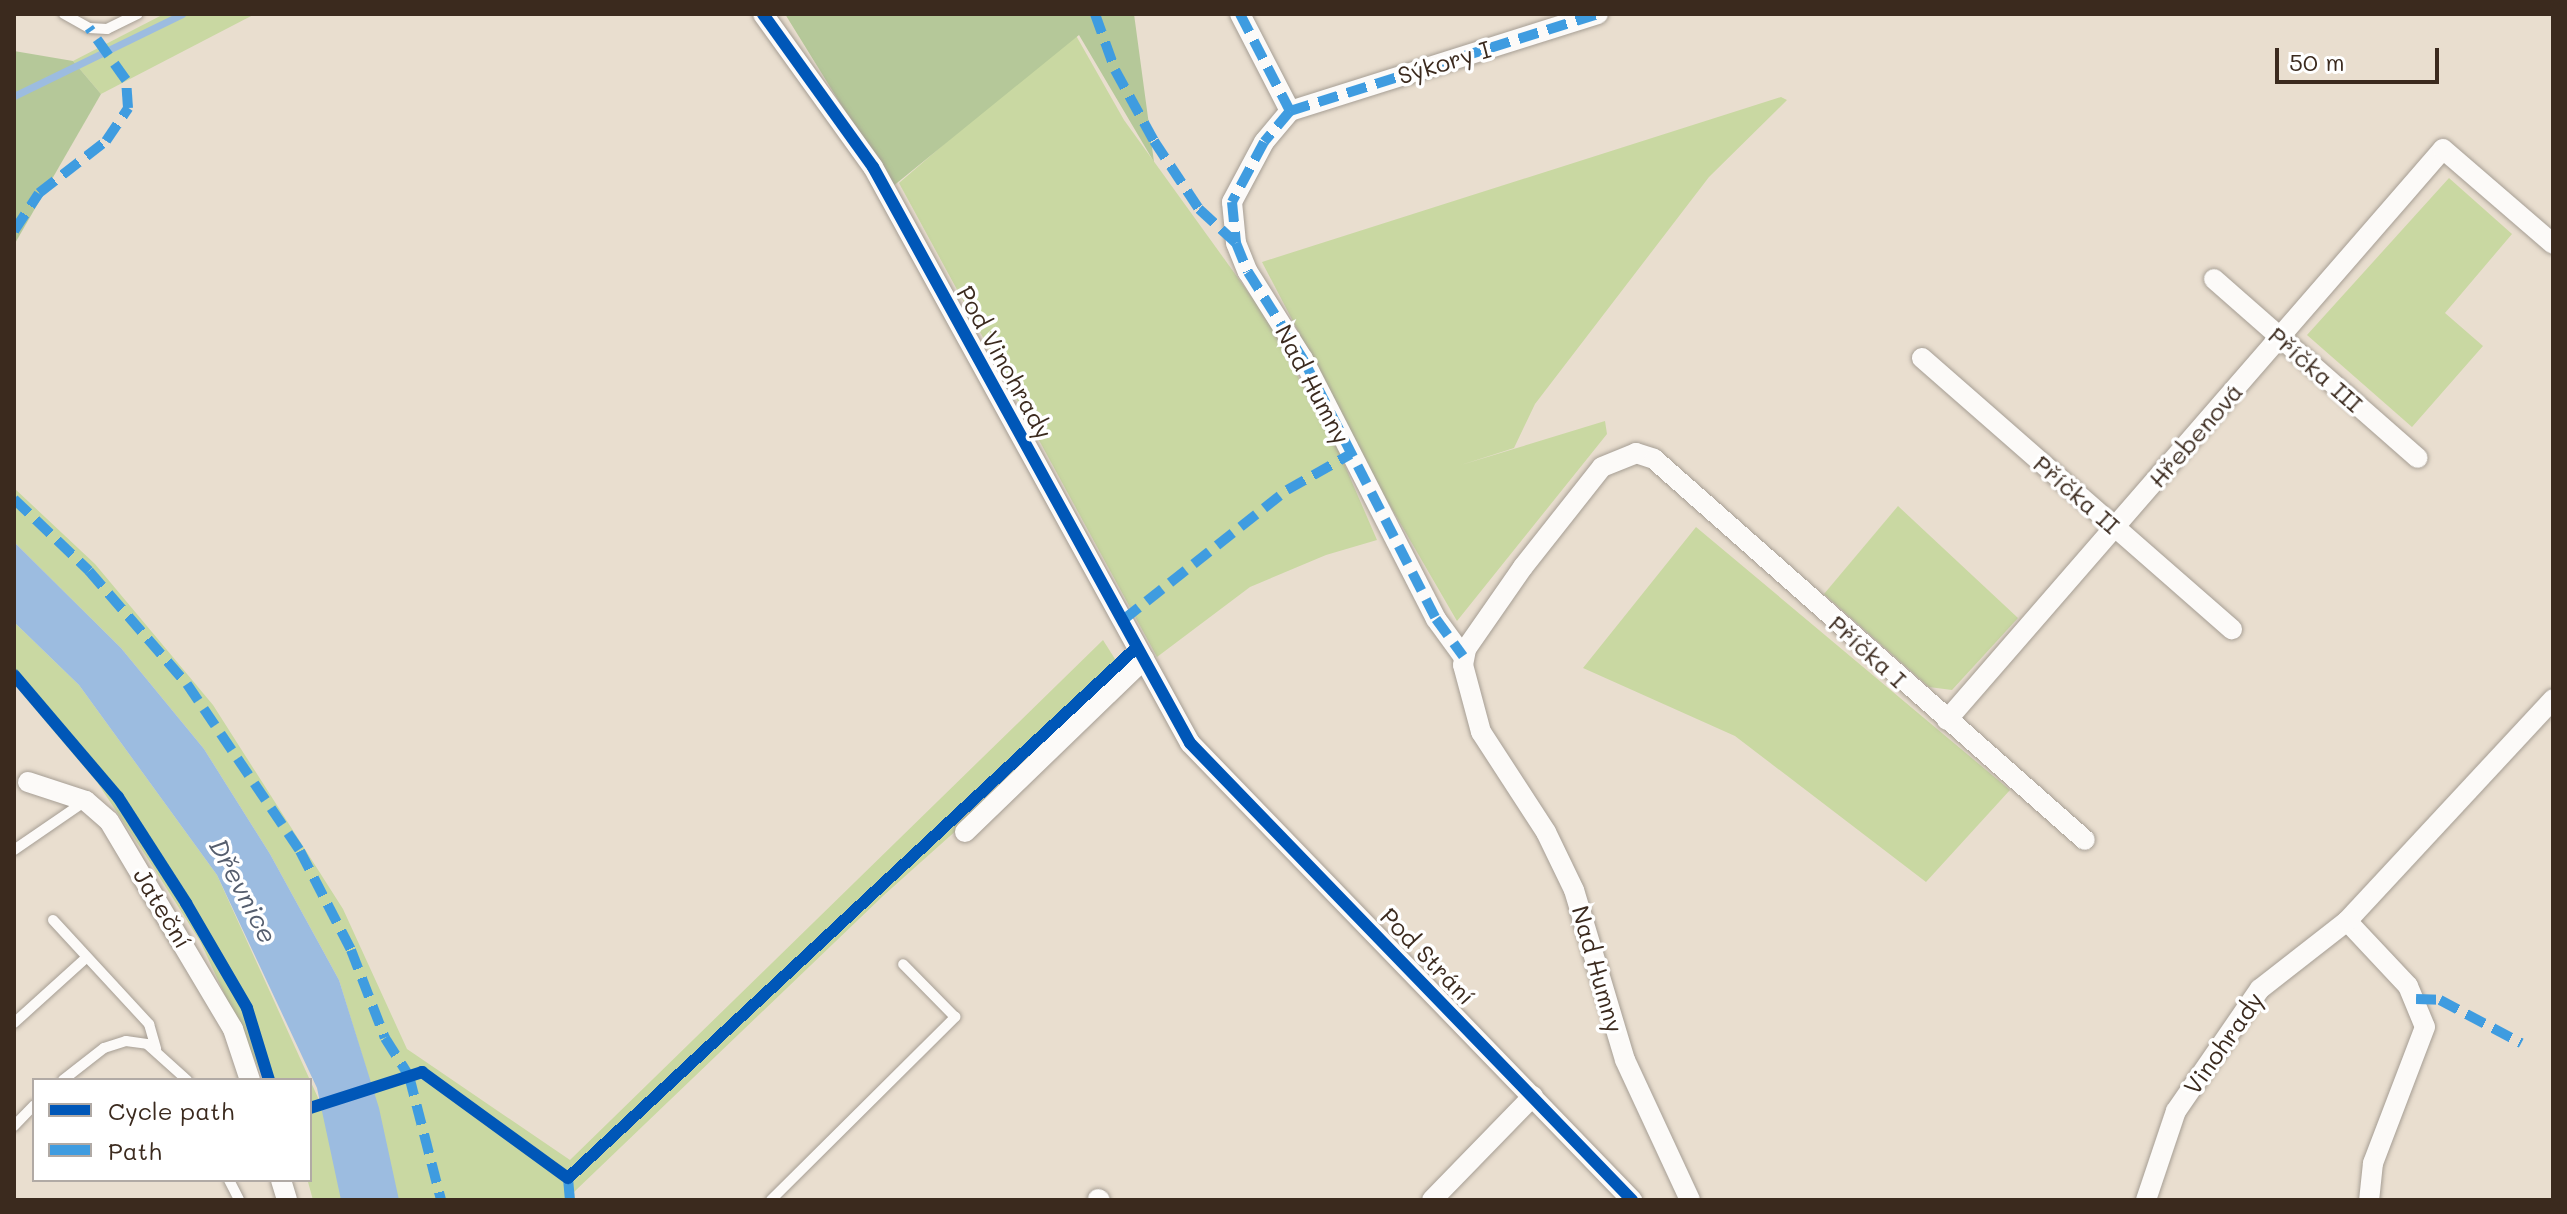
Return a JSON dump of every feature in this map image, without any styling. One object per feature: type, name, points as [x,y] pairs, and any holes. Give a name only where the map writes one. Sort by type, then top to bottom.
[{"type":"street","name":"Pod Vinohrady","points":[[763,14],[873,167],[1190,743]]},
{"type":"street","points":[[1240,14],[1290,111]]},
{"type":"street","name":"Sýkory I","points":[[1290,111],[1568,18],[1598,14]]},
{"type":"street","name":"Nad Humny","points":[[1290,111],[1264,142],[1232,202],[1236,243],[1248,272],[1303,359],[1436,619],[1463,656],[1481,732],[1562,862],[1582,911],[1625,1060],[1690,1200]]},
{"type":"street","name":"Hřebenová","points":[[1947,720],[2443,149],[2553,244]]},
{"type":"street","name":"Příčka III","points":[[2214,279],[2418,458]]},
{"type":"street","name":"Příčka II","points":[[1922,358],[2232,629]]},
{"type":"street","name":"Příčka I","points":[[1463,656],[1523,567],[1602,467],[1636,453],[1654,459],[2085,840]]},
{"type":"street","points":[[965,832],[995,790],[1144,659]]},
{"type":"street","name":"Vinohrady","points":[[2146,1200],[2176,1111],[2229,1028],[2272,976],[2347,921],[2549,713]]},
{"type":"street","name":"Pod Strání","points":[[1190,743],[1632,1200]]},
{"type":"street","name":"Jateční","points":[[28,782],[86,801],[109,821],[179,932],[233,1029],[249,1078]]},
{"type":"street","points":[[2347,921],[2408,986],[2425,1027],[2373,1163],[2369,1200]]},
{"type":"street","points":[[1432,1200],[1533,1096]]},
{"type":"lane","points":[[64,14],[89,28],[107,29],[138,14]]},
{"type":"lane","points":[[14,850],[86,801]]},
{"type":"lane","points":[[53,920],[149,1024],[156,1049],[185,1078]]},
{"type":"lane","points":[[14,1023],[87,957]]},
{"type":"lane","points":[[771,1200],[955,1017],[903,964]]},
{"type":"lane","points":[[66,1078],[104,1048],[126,1041],[156,1049]]},
{"type":"lane","points":[[14,1126],[32,1107]]},
{"type":"lane","points":[[230,1182],[239,1200]]},
{"type":"green space","points":[[164,14],[255,14],[101,94],[73,61]]},
{"type":"green space","points":[[785,14],[1134,14],[1154,162],[1079,35],[892,187]]},
{"type":"green space","points":[[1074,32],[1124,120],[1264,314],[1339,452],[1377,540],[1326,555],[1250,587],[1157,657],[899,183]]},
{"type":"green space","points":[[14,51],[73,61],[101,94],[14,245]]},
{"type":"green space","points":[[1781,97],[1787,100],[1709,177],[1535,404],[1514,448],[1461,465],[1605,421],[1607,434],[1457,621],[1381,490],[1262,262]]},
{"type":"green space","points":[[2449,178],[2512,234],[2445,313],[2483,346],[2412,427],[2307,335]]},
{"type":"green space","points":[[14,488],[95,564],[213,705],[343,909],[407,1049],[570,1160],[1103,640],[1127,678],[884,895],[574,1192],[575,1200],[313,1200],[308,1182],[312,1182],[312,1111],[373,1091],[339,980],[270,854],[204,749],[121,648],[14,542]]},
{"type":"green space","points":[[1898,506],[2018,618],[1952,690],[1929,687],[1824,594]]},
{"type":"green space","points":[[1696,527],[2010,790],[1926,882],[1735,736],[1583,668]]},
{"type":"green space","points":[[14,622],[79,685],[217,875],[309,1078],[263,1078],[200,941],[97,782],[14,684]]},
{"type":"green space","points":[[312,1084],[319,1100],[312,1102]]},
{"type":"water","name":"Dřevnice","points":[[14,542],[121,648],[204,749],[270,854],[339,980],[379,1108],[399,1200],[341,1200],[317,1088],[217,875],[79,685],[14,622]]},
{"type":"waterway","points":[[14,96],[182,14]]},
{"type":"marked path","points":[[1095,14],[1115,70],[1154,141],[1199,209],[1236,243]]},
{"type":"marked path","points":[[1240,14],[1290,111]]},
{"type":"marked path","points":[[1290,111],[1598,14]]},
{"type":"marked path","points":[[14,231],[39,193],[106,141],[128,108],[126,80],[89,28]]},
{"type":"marked path","points":[[1290,111],[1264,142],[1232,202],[1236,243],[1248,272],[1303,359],[1436,619],[1463,656]]},
{"type":"marked path","points":[[1123,620],[1287,490],[1351,454]]},
{"type":"marked path","points":[[14,499],[89,571],[187,684],[300,851],[351,950],[385,1038],[409,1076],[441,1200]]},
{"type":"marked path","points":[[2416,999],[2440,1000],[2521,1043]]},
{"type":"marked path","points":[[568,1178],[570,1200]]},
{"type":"cycle path","points":[[763,14],[873,167],[1190,743],[1632,1200]]},
{"type":"cycle path","points":[[312,1107],[422,1072],[568,1178],[1137,647]]},
{"type":"cycle path","points":[[14,675],[118,797],[186,903],[247,1008],[268,1078]]}]
